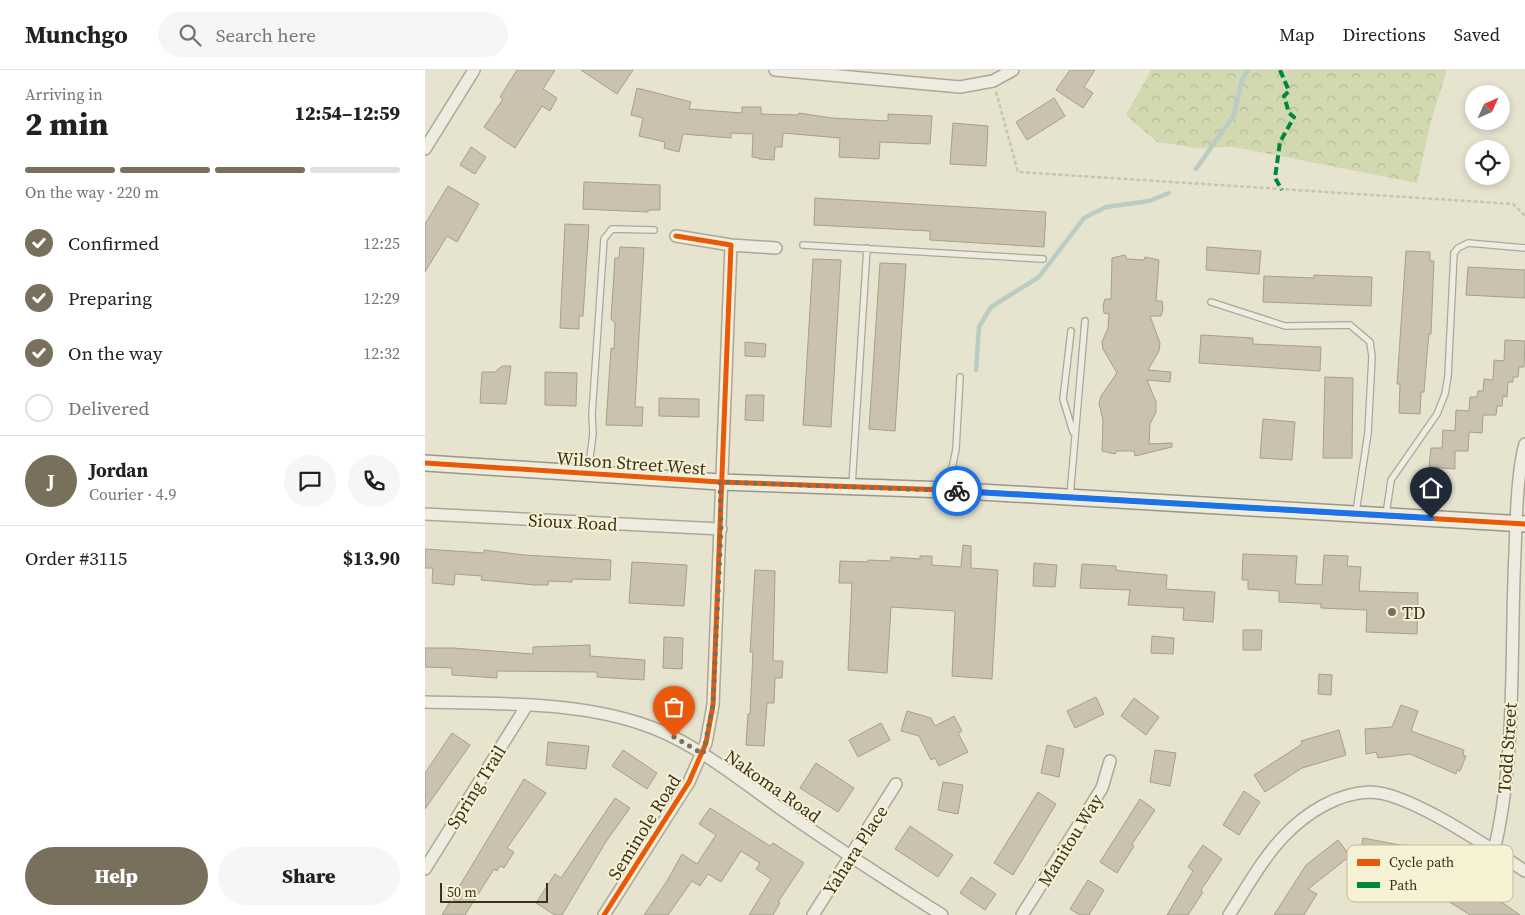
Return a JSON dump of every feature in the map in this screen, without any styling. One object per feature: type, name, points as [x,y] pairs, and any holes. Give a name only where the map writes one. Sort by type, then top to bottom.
[{"type":"main road","name":"Wilson Street West","points":[[425,463],[720,482],[947,490],[1070,499],[1386,515],[1521,524]]},
{"type":"street","points":[[425,149],[475,70]]},
{"type":"street","points":[[775,70],[818,72],[960,87],[993,81],[1013,70]]},
{"type":"street","points":[[676,236],[731,245],[776,248]]},
{"type":"street","name":"Seminole Road","points":[[604,915],[689,782],[703,754],[713,705],[721,529],[720,482],[731,245]]},
{"type":"street","name":"Todd Street","points":[[1494,845],[1501,819],[1507,763],[1525,444]]},
{"type":"street","name":"Sioux Road","points":[[425,514],[721,529]]},
{"type":"street","name":"Nakoma Road","points":[[425,702],[527,705],[593,712],[640,723],[674,737],[703,754],[850,857],[942,915]]},
{"type":"street","name":"Spring Trail","points":[[425,869],[527,705]]},
{"type":"street","name":"Manitou Way","points":[[1022,915],[1102,788],[1110,761]]},
{"type":"street","name":"Yahara Place","points":[[813,915],[896,784]]},
{"type":"street","points":[[1229,915],[1260,867],[1284,836],[1311,812],[1341,797],[1371,792],[1400,798],[1482,845]]},
{"type":"street","points":[[1513,864],[1525,871]]},
{"type":"lane","points":[[588,474],[593,434],[591,414],[604,239],[613,229],[654,230]]},
{"type":"lane","points":[[1386,515],[1391,480],[1437,414],[1445,394],[1448,376],[1454,254],[1458,248],[1468,243],[1525,248]]},
{"type":"lane","points":[[803,245],[1043,259]]},
{"type":"lane","points":[[852,487],[867,248]]},
{"type":"lane","points":[[1211,302],[1285,326],[1350,325],[1369,342],[1372,357],[1369,433],[1355,514]]},
{"type":"lane","points":[[1070,499],[1085,322]]},
{"type":"lane","points":[[1071,331],[1063,399],[1074,436]]},
{"type":"lane","points":[[947,490],[956,449],[959,377]]},
{"type":"path","points":[[993,81],[1018,172],[1513,204],[1525,216]]},
{"type":"green space","points":[[1151,70],[1447,70],[1431,121],[1417,183],[1234,147],[1198,148],[1157,142],[1126,115]]},
{"type":"building","points":[[517,70],[555,70],[543,89],[557,98],[550,111],[542,106],[515,148],[484,127],[503,99],[500,97]]},
{"type":"building","points":[[581,70],[633,70],[617,94]]},
{"type":"building","points":[[1070,70],[1095,70],[1084,87],[1093,93],[1083,108],[1056,90]]},
{"type":"building","points":[[637,88],[691,102],[689,109],[742,113],[742,107],[761,107],[761,114],[798,115],[799,113],[832,118],[888,121],[888,114],[932,116],[930,144],[880,142],[879,159],[839,157],[840,138],[783,133],[782,147],[775,147],[774,160],[752,157],[753,134],[731,133],[731,138],[683,134],[679,152],[664,148],[665,142],[639,136],[643,118],[631,115]]},
{"type":"building","points":[[1054,98],[1065,116],[1027,140],[1016,122]]},
{"type":"building","points":[[953,123],[988,126],[986,166],[950,164]]},
{"type":"building","points":[[471,147],[486,157],[475,174],[460,165]]},
{"type":"building","points":[[584,182],[660,185],[660,210],[648,210],[648,212],[583,209]]},
{"type":"building","points":[[448,186],[479,204],[457,242],[447,236],[425,272],[425,224]]},
{"type":"building","points":[[815,198],[1046,212],[1044,247],[930,240],[930,231],[814,225]]},
{"type":"building","points":[[565,224],[589,225],[583,316],[579,316],[579,329],[560,328]]},
{"type":"building","points":[[620,247],[644,248],[635,407],[643,407],[642,426],[606,425],[611,348],[614,349],[615,323],[611,319],[615,258],[619,258]]},
{"type":"building","points":[[1207,247],[1261,251],[1259,274],[1206,270]]},
{"type":"building","points":[[1406,251],[1430,252],[1430,261],[1434,261],[1431,334],[1429,334],[1424,392],[1421,392],[1420,414],[1399,413],[1400,384],[1397,384]]},
{"type":"building","points":[[1125,255],[1127,259],[1144,260],[1145,257],[1159,260],[1156,301],[1162,301],[1163,309],[1161,316],[1150,316],[1160,343],[1159,351],[1148,370],[1171,372],[1170,382],[1147,380],[1156,402],[1156,412],[1150,424],[1149,444],[1172,443],[1172,447],[1135,456],[1134,451],[1117,451],[1115,454],[1102,451],[1103,420],[1099,403],[1101,396],[1117,373],[1103,349],[1102,342],[1108,328],[1109,314],[1104,313],[1103,306],[1105,299],[1111,299],[1112,258]]},
{"type":"building","points":[[813,259],[841,260],[831,427],[803,425]]},
{"type":"building","points":[[880,263],[906,264],[895,431],[869,429]]},
{"type":"building","points":[[1468,267],[1525,270],[1525,298],[1466,295]]},
{"type":"building","points":[[1314,275],[1372,277],[1371,306],[1263,302],[1264,276],[1314,278]]},
{"type":"building","points":[[1201,335],[1253,338],[1253,344],[1321,347],[1320,371],[1199,363]]},
{"type":"building","points":[[1505,340],[1525,341],[1524,367],[1519,367],[1518,377],[1513,377],[1513,382],[1508,382],[1507,397],[1503,396],[1502,406],[1497,406],[1496,415],[1483,415],[1482,433],[1469,432],[1468,451],[1455,451],[1455,469],[1429,467],[1431,448],[1442,448],[1443,430],[1455,431],[1456,410],[1469,411],[1470,397],[1477,397],[1478,391],[1483,391],[1484,379],[1493,380],[1494,360],[1504,361]]},
{"type":"building","points":[[745,342],[766,344],[765,357],[745,356]]},
{"type":"building","points":[[502,366],[511,366],[506,404],[480,403],[482,372],[495,372]]},
{"type":"building","points":[[545,372],[577,373],[576,406],[545,405]]},
{"type":"building","points":[[1325,377],[1353,378],[1352,458],[1323,458]]},
{"type":"building","points":[[746,395],[764,395],[763,421],[745,420]]},
{"type":"building","points":[[659,398],[699,399],[699,417],[659,416]]},
{"type":"building","points":[[1263,419],[1295,422],[1292,460],[1260,458]]},
{"type":"building","points":[[963,545],[971,546],[971,568],[998,570],[992,679],[952,676],[955,611],[891,607],[887,673],[848,670],[852,583],[839,583],[840,561],[891,561],[891,557],[920,559],[920,556],[932,556],[932,565],[961,567]]},
{"type":"building","points":[[425,549],[484,553],[484,550],[524,555],[611,560],[610,580],[572,579],[572,582],[549,581],[548,585],[535,585],[481,580],[482,576],[455,574],[454,585],[432,583],[433,568],[425,568]]},
{"type":"building","points":[[1243,554],[1297,556],[1295,584],[1322,585],[1324,555],[1348,556],[1347,566],[1361,567],[1359,591],[1418,593],[1417,634],[1366,632],[1367,610],[1321,608],[1321,604],[1279,602],[1279,591],[1248,589],[1248,580],[1242,580]]},
{"type":"building","points":[[632,562],[687,565],[684,606],[629,603]]},
{"type":"building","points":[[1034,563],[1057,565],[1055,587],[1033,586]]},
{"type":"building","points":[[1082,564],[1116,566],[1116,570],[1121,571],[1167,575],[1166,589],[1215,592],[1213,622],[1183,620],[1184,608],[1128,605],[1130,590],[1080,588]]},
{"type":"building","points":[[755,570],[775,571],[773,661],[783,661],[782,678],[775,678],[774,703],[767,703],[764,746],[746,745],[748,714],[750,714],[753,652],[750,652]]},
{"type":"building","points":[[1243,630],[1262,630],[1261,650],[1243,650]]},
{"type":"building","points":[[1152,636],[1174,638],[1173,654],[1151,653]]},
{"type":"building","points":[[664,637],[683,638],[682,669],[663,668]]},
{"type":"building","points":[[590,645],[590,656],[645,660],[644,680],[597,677],[597,672],[497,671],[497,678],[452,675],[452,668],[425,667],[425,648],[453,648],[533,654],[533,647]]},
{"type":"building","points":[[1319,674],[1332,675],[1331,695],[1318,694]]},
{"type":"building","points":[[1096,697],[1104,714],[1075,728],[1067,711]]},
{"type":"building","points":[[1134,698],[1159,717],[1146,735],[1121,716]]},
{"type":"building","points":[[1401,705],[1418,711],[1411,731],[1464,750],[1463,755],[1466,756],[1460,771],[1457,770],[1456,774],[1410,754],[1378,758],[1376,752],[1366,754],[1365,729],[1392,727]]},
{"type":"building","points":[[907,711],[931,718],[935,726],[954,716],[962,731],[958,733],[968,752],[939,766],[935,758],[931,760],[919,736],[901,731]]},
{"type":"building","points":[[881,723],[890,740],[858,757],[849,740]]},
{"type":"building","points":[[1339,730],[1346,755],[1302,768],[1265,792],[1254,775],[1302,744],[1301,741]]},
{"type":"building","points":[[452,733],[470,745],[425,809],[425,773]]},
{"type":"building","points":[[548,742],[589,746],[586,769],[546,765]]},
{"type":"building","points":[[1047,745],[1064,749],[1059,777],[1041,773]]},
{"type":"building","points":[[623,750],[657,773],[647,789],[612,766]]},
{"type":"building","points":[[1155,750],[1176,753],[1170,786],[1150,782]]},
{"type":"building","points":[[816,763],[854,788],[838,812],[800,788]]},
{"type":"building","points":[[524,779],[546,793],[507,848],[514,852],[504,868],[500,866],[497,871],[494,869],[465,915],[442,915]]},
{"type":"building","points":[[943,782],[963,785],[958,814],[938,810]]},
{"type":"building","points":[[1244,791],[1260,802],[1239,835],[1223,825]]},
{"type":"building","points":[[1038,792],[1056,804],[1013,875],[994,863]]},
{"type":"building","points":[[615,798],[630,808],[607,840],[562,915],[555,915],[536,903],[555,874],[561,878]]},
{"type":"building","points":[[1140,799],[1155,810],[1132,844],[1134,846],[1117,873],[1100,862]]},
{"type":"building","points":[[710,808],[770,846],[773,843],[804,863],[778,902],[780,903],[773,915],[749,915],[771,879],[756,869],[760,863],[741,851],[721,882],[708,874],[700,886],[692,881],[668,915],[644,915],[667,881],[682,854],[697,864],[716,835],[699,824]]},
{"type":"building","points":[[910,826],[953,855],[938,877],[895,849]]},
{"type":"building","points":[[1363,838],[1400,845],[1362,845]]},
{"type":"building","points":[[1338,840],[1347,852],[1347,858],[1308,889],[1317,894],[1304,915],[1274,915],[1306,865]]},
{"type":"building","points":[[1203,845],[1222,859],[1201,890],[1203,892],[1188,915],[1167,915],[1193,871],[1188,867]]},
{"type":"building","points":[[971,877],[996,894],[985,910],[960,893]]},
{"type":"building","points":[[1088,880],[1104,890],[1089,915],[1080,915],[1070,909]]},
{"type":"building","points":[[1450,902],[1501,902],[1520,915],[1470,915]]},
{"type":"waterway","points":[[1196,169],[1234,115],[1242,80],[1248,70]]},
{"type":"waterway","points":[[976,370],[979,327],[991,307],[1039,277],[1084,218],[1106,207],[1149,201],[1169,193]]},
{"type":"marked path","points":[[1280,70],[1289,91],[1284,96],[1289,113],[1294,117],[1280,142],[1275,178],[1282,190]]},
{"type":"cycle path","points":[[604,915],[689,782],[706,743],[713,705],[731,245],[676,236]]},
{"type":"cycle path","points":[[425,463],[720,482],[947,490],[1525,524]]},
{"type":"way so far","points":[[674,737],[703,754],[713,705],[721,529],[720,482],[957,491]]},
{"type":"place","name":"TD","points":[[1392,612]]},
{"type":"route","points":[[957,491],[1431,518]]}]
